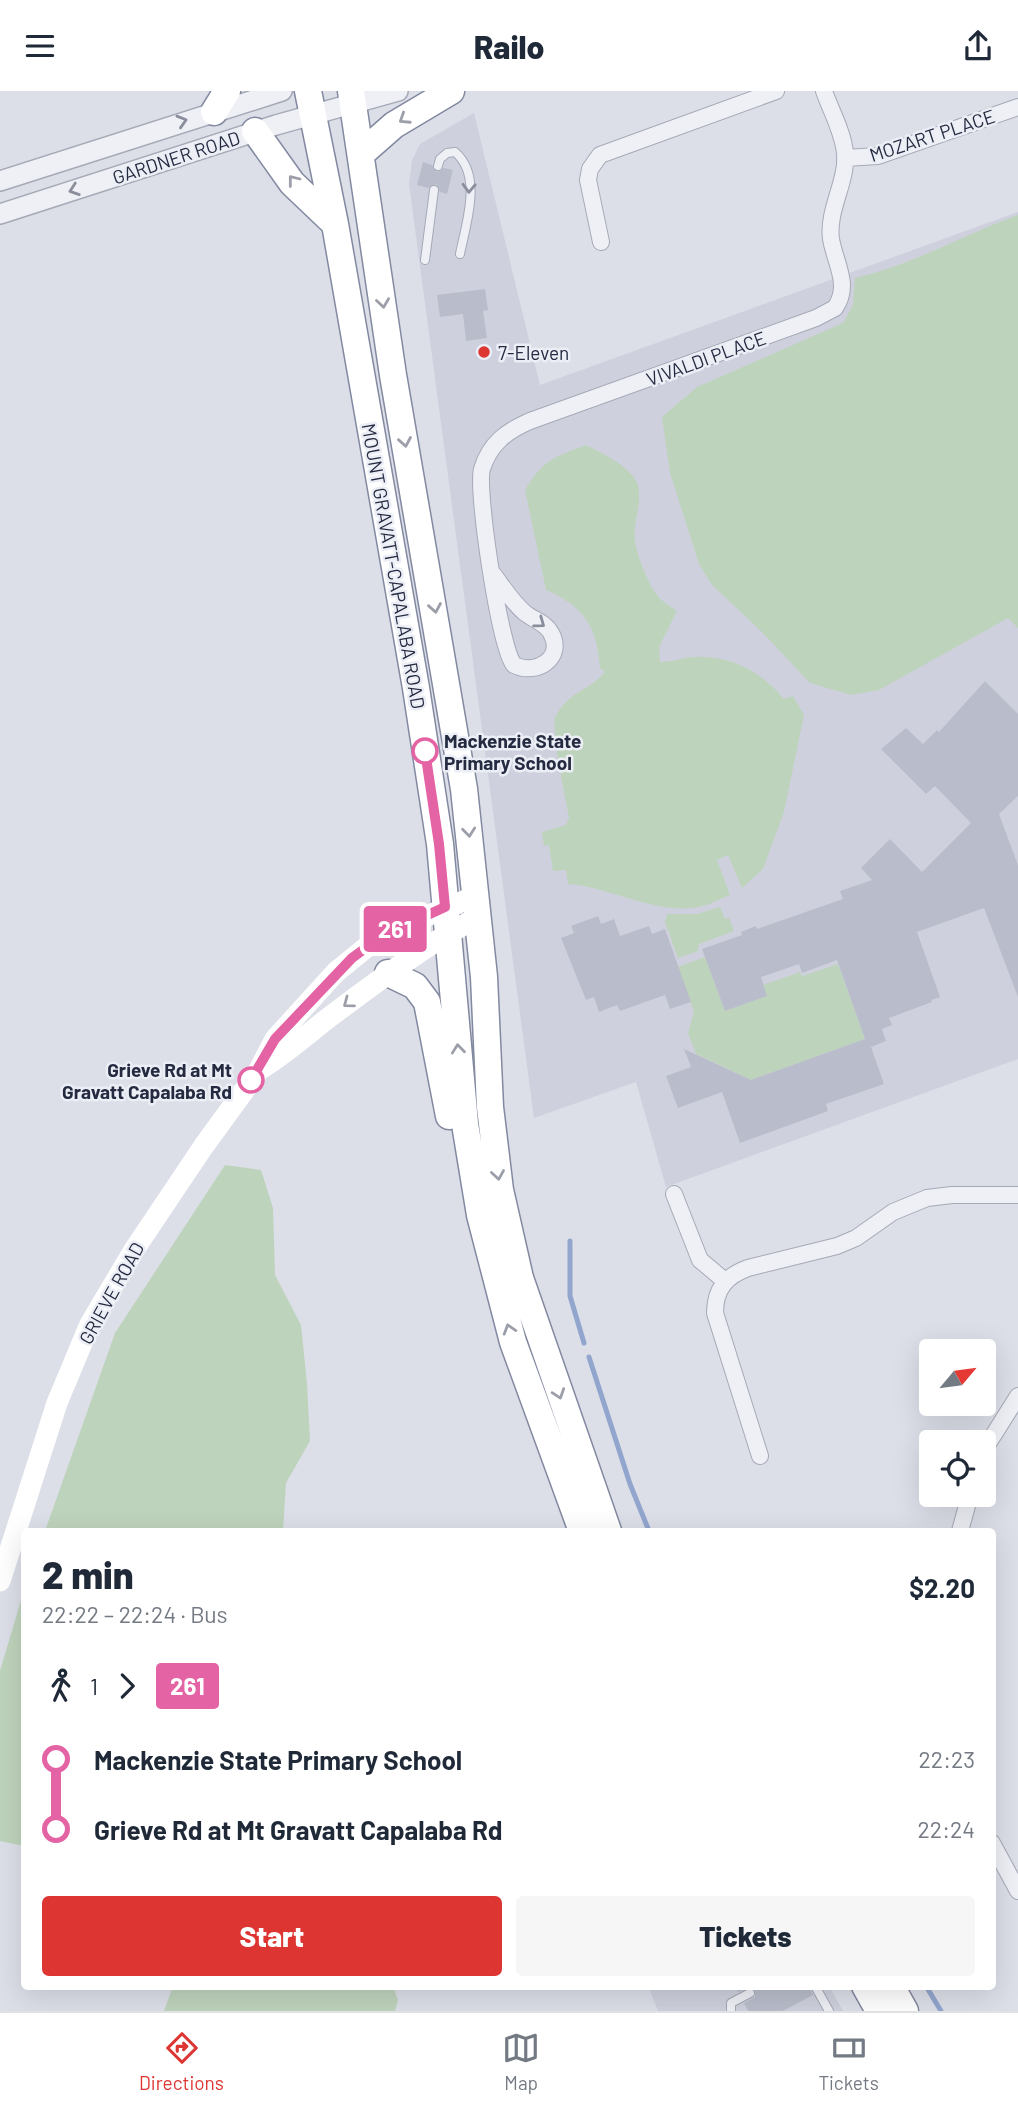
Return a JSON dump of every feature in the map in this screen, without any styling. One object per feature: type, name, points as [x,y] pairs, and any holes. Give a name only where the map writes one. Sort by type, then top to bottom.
[{"type":"highway","points":[[361,154],[394,125],[451,91]]},
{"type":"highway","name":"MOUNT GRAVATT-CAPALABA ROAD","points":[[352,97],[393,375],[459,750],[484,977],[493,1146],[509,1233],[537,1329],[607,1528]]},
{"type":"highway","name":"MOUNT GRAVATT-CAPALABA ROAD","points":[[311,103],[335,224],[416,688],[439,844],[471,1165],[501,1301],[581,1528]]},
{"type":"highway","points":[[255,131],[292,183],[335,224]]},
{"type":"highway","points":[[388,973],[415,986],[427,1002],[449,1116],[471,1165]]},
{"type":"highway","points":[[867,1990],[879,2011]]},
{"type":"highway","points":[[893,1990],[905,2011]]},
{"type":"main road","name":"GRIEVE ROAD","points":[[0,1581],[57,1403],[90,1324],[164,1204],[231,1105],[259,1070],[275,1039],[352,958],[382,936],[447,920],[477,906]]},
{"type":"main road","name":"GRIEVE ROAD","points":[[259,1070],[285,1055],[308,1034],[388,973],[447,920]]},
{"type":"street","name":"GARDNER ROAD","points":[[0,181],[221,101],[282,91]]},
{"type":"street","name":"GARDNER ROAD","points":[[0,214],[255,131],[311,103],[398,91]]},
{"type":"street","points":[[601,241],[588,180],[592,163],[600,155],[776,91]]},
{"type":"street","name":"VIVALDI PLACE","points":[[493,574],[523,611],[543,624],[553,636],[555,645],[552,655],[541,667],[525,669],[514,665],[504,643],[493,574],[480,480],[486,460],[503,435],[530,421],[816,318],[835,308],[842,284],[831,239],[832,219],[845,158],[842,140],[824,91]]},
{"type":"street","name":"MOZART PLACE","points":[[845,158],[878,156],[1018,107]]},
{"type":"street","points":[[674,1194],[700,1261],[725,1281]]},
{"type":"street","points":[[760,1456],[715,1313],[719,1291],[725,1281],[734,1273],[748,1268],[820,1248],[837,1247],[856,1238],[893,1212],[928,1198],[952,1195],[1018,1195]]},
{"type":"street","points":[[996,1431],[1018,1397]]},
{"type":"street","points":[[961,1528],[967,1507]]},
{"type":"street","points":[[996,1850],[1018,1891]]},
{"type":"lane","points":[[438,166],[440,159],[447,153],[455,152],[464,160],[471,179],[460,254]]},
{"type":"lane","points":[[425,260],[434,190]]},
{"type":"lane","points":[[817,1990],[828,2011]]},
{"type":"lane","points":[[730,2011],[732,2003],[750,1993]]},
{"type":"shaded area","name":"Mackenzie State Primary School","points":[[474,113],[540,385],[1018,212],[1018,1059],[666,1187],[636,1082],[534,1118],[409,184],[412,160],[420,144]]},
{"type":"shaded area","points":[[650,1990],[831,1990],[843,2011],[658,2011]]},
{"type":"green space","points":[[1018,215],[1018,628],[1008,618],[879,690],[851,695],[810,683],[762,632],[712,585],[699,564],[670,473],[662,417],[697,387],[843,323],[853,305],[855,278],[917,258]]},
{"type":"green space","points":[[586,445],[622,466],[636,481],[639,500],[635,542],[640,559],[655,593],[677,611],[659,647],[660,662],[707,657],[732,662],[765,680],[784,699],[793,696],[804,715],[784,812],[763,869],[742,888],[728,855],[717,860],[730,895],[703,906],[666,907],[568,884],[566,870],[553,871],[549,845],[544,846],[542,832],[566,825],[569,818],[557,754],[554,719],[572,696],[605,672],[600,668],[596,641],[586,620],[570,603],[546,590],[525,490],[550,461]]},
{"type":"green space","points":[[720,907],[725,919],[729,918],[734,931],[699,944],[698,951],[678,958],[665,922],[667,914],[697,914]]},
{"type":"green space","points":[[705,957],[725,1011],[767,996],[763,985],[800,972],[802,976],[838,964],[865,1039],[751,1080],[696,1054],[688,1033],[694,1012],[678,967]]},
{"type":"green space","points":[[225,1165],[261,1170],[273,1208],[275,1275],[301,1325],[307,1383],[310,1441],[286,1483],[283,1528],[46,1528],[115,1333]]},
{"type":"green space","points":[[21,1600],[21,1845],[0,1841],[0,1671]]},
{"type":"green space","points":[[172,1990],[394,1990],[398,2000],[395,2011],[164,2011]]},
{"type":"building","points":[[423,162],[432,165],[437,172],[444,168],[453,170],[447,194],[440,192],[436,184],[428,188],[417,185]]},
{"type":"building","points":[[485,289],[488,310],[483,311],[487,338],[466,341],[463,314],[440,317],[437,295]]},
{"type":"building","points":[[985,681],[1018,714],[1018,796],[999,814],[1018,865],[1018,997],[984,908],[917,932],[940,997],[889,1018],[892,1025],[882,1029],[886,1041],[871,1047],[884,1084],[826,1104],[828,1111],[740,1143],[722,1092],[678,1108],[666,1076],[691,1067],[684,1049],[751,1080],[865,1039],[837,960],[802,973],[799,964],[761,977],[767,996],[725,1011],[702,949],[742,935],[741,932],[756,926],[757,929],[843,899],[840,891],[872,880],[861,868],[890,839],[922,872],[971,823],[935,786],[926,794],[881,749],[906,728],[923,744],[937,730],[939,732]]},
{"type":"building","points":[[598,916],[601,924],[614,919],[620,936],[649,926],[652,934],[665,929],[691,1002],[670,1009],[665,995],[620,1011],[617,1005],[599,1012],[594,997],[586,1000],[561,938],[574,933],[571,926]]},
{"type":"building","points":[[755,1990],[811,1990],[813,1995],[783,2011],[748,2011],[744,2003],[755,1997]]},
{"type":"waterway","points":[[570,1241],[570,1296],[584,1343]]},
{"type":"waterway","points":[[589,1357],[630,1484],[648,1528]]},
{"type":"waterway","points":[[928,1990],[941,2011]]},
{"type":"bus line","name":"261","points":[[251,1080],[275,1039],[336,972],[382,936],[445,907],[425,751]]},
{"type":"place","name":"7-Eleven","points":[[484,352]]},
{"type":"place","name":"Mackenzie State Primary School","points":[[425,751]]},
{"type":"place","name":"Grieve Rd at Mt Gravatt Capalaba Rd","points":[[251,1080]]}]
